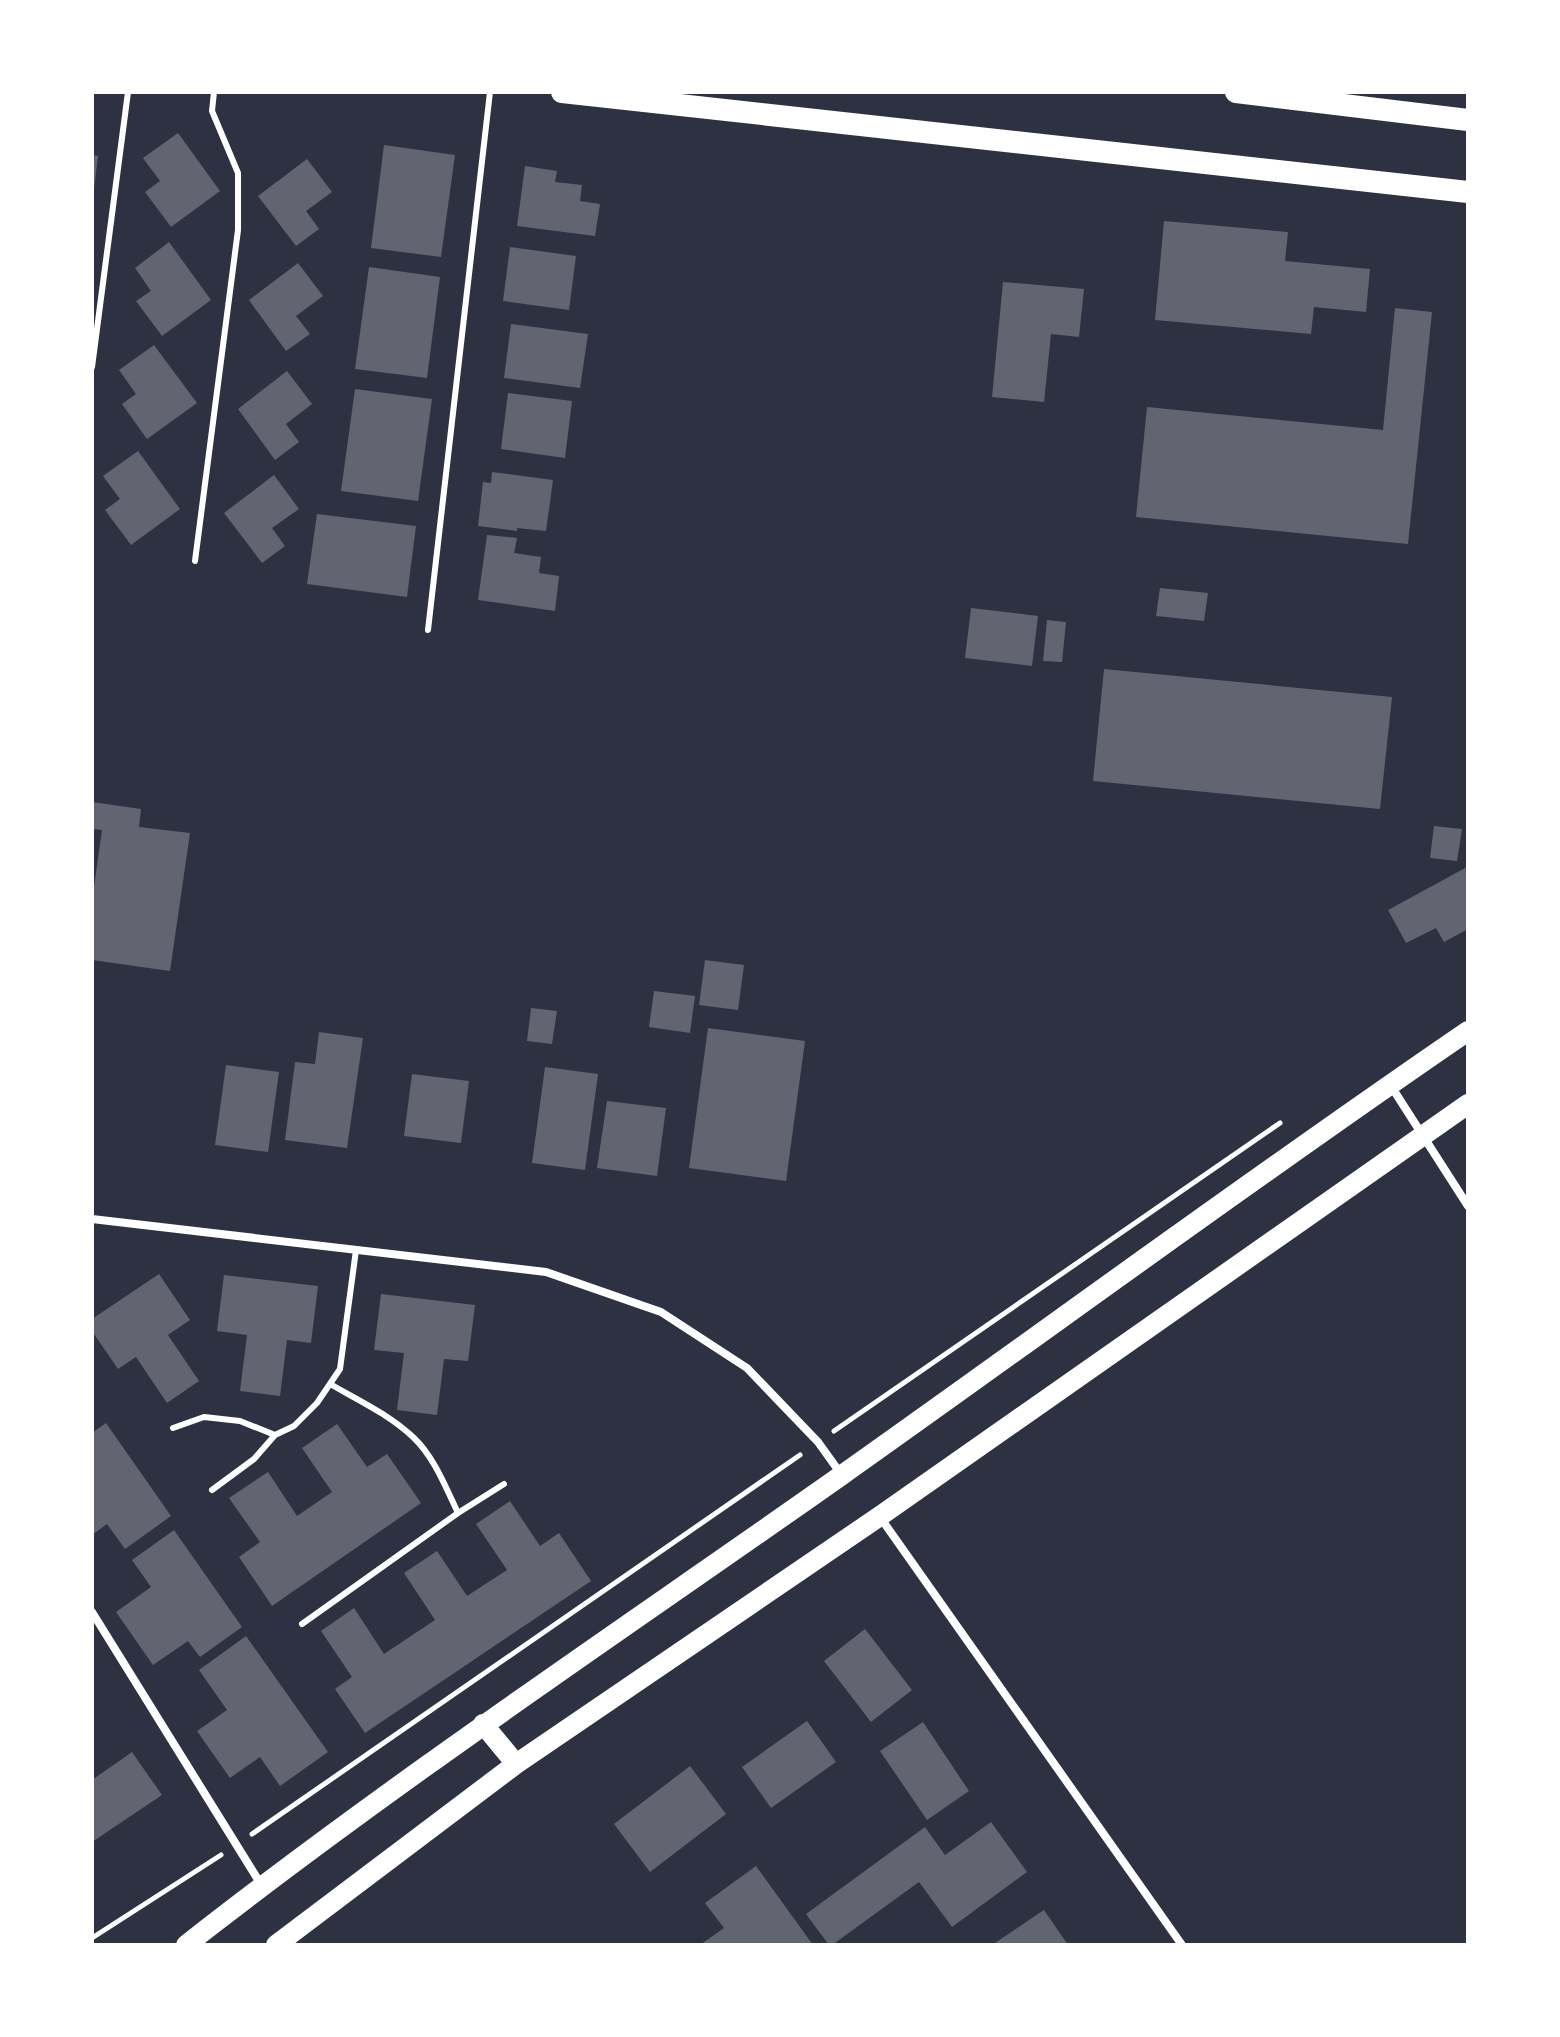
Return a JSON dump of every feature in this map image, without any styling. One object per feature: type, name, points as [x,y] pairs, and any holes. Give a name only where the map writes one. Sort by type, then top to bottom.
[{"type":"highway","points":[[562,92],[1468,192]]},
{"type":"highway","points":[[1236,92],[1468,120]]},
{"type":"main road","points":[[186,1945],[483,1724],[1468,1031]]},
{"type":"main road","points":[[276,1945],[516,1764],[880,1516],[1468,1104]]},
{"type":"main road","points":[[483,1724],[516,1764]]},
{"type":"street","points":[[1390,1084],[1468,1206]]},
{"type":"street","points":[[92,1219],[546,1272],[661,1312],[747,1368],[818,1442],[841,1475]]},
{"type":"street","points":[[880,1516],[1182,1945]]},
{"type":"street","points":[[92,1612],[262,1886]]},
{"type":"lane","points":[[92,367],[128,92]]},
{"type":"lane","points":[[195,561],[238,230],[238,173],[212,111],[214,92]]},
{"type":"lane","points":[[428,630],[490,92]]},
{"type":"lane","points":[[212,1490],[254,1459],[275,1435],[294,1426],[317,1403],[340,1369],[356,1250]]},
{"type":"lane","points":[[330,1384],[374,1409],[414,1439],[438,1473],[458,1513]]},
{"type":"lane","points":[[173,1428],[204,1417],[240,1421],[275,1435]]},
{"type":"lane","points":[[302,1624],[504,1484]]},
{"type":"path","points":[[92,1938],[321,1789],[1292,1115]]},
{"type":"building","points":[[178,133],[220,191],[171,227],[145,192],[160,181],[143,158]]},
{"type":"building","points":[[384,145],[455,155],[441,257],[371,248]]},
{"type":"building","points":[[92,155],[98,156],[94,189],[92,189]]},
{"type":"building","points":[[307,159],[332,192],[306,211],[319,229],[296,246],[258,196]]},
{"type":"building","points":[[525,166],[557,171],[555,182],[582,185],[580,201],[600,204],[595,236],[517,226]]},
{"type":"building","points":[[1164,221],[1288,232],[1285,261],[1370,269],[1366,312],[1314,307],[1311,334],[1155,320]]},
{"type":"building","points":[[169,242],[211,300],[162,336],[136,301],[151,291],[135,268]]},
{"type":"building","points":[[510,247],[576,256],[569,310],[503,301]]},
{"type":"building","points":[[298,263],[323,296],[296,316],[310,334],[286,351],[249,300]]},
{"type":"building","points":[[369,267],[440,277],[427,378],[355,369]]},
{"type":"building","points":[[1003,282],[1084,289],[1079,337],[1051,334],[1044,402],[992,397]]},
{"type":"building","points":[[1395,308],[1432,312],[1408,544],[1136,517],[1147,407],[1383,430]]},
{"type":"building","points":[[511,324],[588,334],[580,388],[504,378]]},
{"type":"building","points":[[154,345],[197,403],[147,439],[122,404],[136,394],[119,370]]},
{"type":"building","points":[[287,371],[312,404],[286,424],[299,442],[275,460],[238,409]]},
{"type":"building","points":[[355,389],[432,399],[418,501],[341,491]]},
{"type":"building","points":[[508,393],[572,401],[565,458],[501,449]]},
{"type":"building","points":[[138,451],[180,509],[131,545],[105,510],[120,499],[103,476]]},
{"type":"building","points":[[492,472],[553,480],[546,531],[478,526],[483,482],[491,483]]},
{"type":"building","points":[[274,475],[299,509],[272,528],[285,546],[262,563],[224,513]]},
{"type":"building","points":[[317,514],[416,526],[407,597],[307,584]]},
{"type":"building","points":[[487,535],[517,538],[514,553],[541,557],[539,573],[559,576],[555,611],[478,600]]},
{"type":"building","points":[[1160,588],[1208,593],[1204,621],[1156,616]]},
{"type":"building","points":[[971,608],[1038,616],[1032,666],[965,658]]},
{"type":"building","points":[[1047,620],[1066,622],[1062,662],[1043,661]]},
{"type":"building","points":[[1104,669],[1392,697],[1380,809],[1093,781]]},
{"type":"building","points":[[92,802],[141,809],[139,827],[190,833],[170,971],[92,960],[92,901],[102,830],[92,829]]},
{"type":"building","points":[[1434,826],[1462,829],[1457,861],[1430,858]]},
{"type":"building","points":[[1467,867],[1468,929],[1444,942],[1436,928],[1406,943],[1388,910]]},
{"type":"building","points":[[705,960],[744,965],[738,1010],[699,1005]]},
{"type":"building","points":[[654,991],[695,996],[690,1033],[649,1027]]},
{"type":"building","points":[[531,1008],[557,1011],[552,1044],[527,1041]]},
{"type":"building","points":[[708,1028],[805,1041],[786,1181],[689,1168]]},
{"type":"building","points":[[319,1032],[363,1038],[347,1148],[285,1140],[295,1062],[315,1064]]},
{"type":"building","points":[[226,1065],[279,1072],[268,1152],[215,1145]]},
{"type":"building","points":[[545,1067],[598,1074],[585,1170],[532,1163]]},
{"type":"building","points":[[412,1074],[469,1081],[461,1143],[404,1136]]},
{"type":"building","points":[[607,1101],[666,1108],[657,1176],[597,1168]]},
{"type":"building","points":[[159,1274],[190,1320],[168,1335],[199,1381],[167,1403],[136,1357],[118,1369],[92,1331],[92,1319]]},
{"type":"building","points":[[224,1275],[318,1286],[311,1343],[287,1340],[280,1396],[240,1391],[247,1335],[217,1331]]},
{"type":"building","points":[[381,1294],[475,1305],[468,1361],[444,1359],[437,1415],[397,1410],[404,1353],[374,1350]]},
{"type":"building","points":[[106,1423],[171,1516],[125,1549],[107,1524],[92,1535],[92,1433]]},
{"type":"building","points":[[337,1424],[367,1467],[387,1454],[421,1503],[272,1606],[239,1557],[260,1542],[229,1498],[268,1472],[297,1516],[332,1492],[302,1448]]},
{"type":"building","points":[[510,1501],[540,1546],[559,1533],[591,1581],[365,1733],[335,1689],[352,1677],[321,1631],[354,1608],[384,1654],[435,1620],[404,1573],[437,1551],[467,1596],[507,1570],[476,1524]]},
{"type":"building","points":[[174,1530],[242,1627],[200,1657],[188,1641],[153,1665],[116,1612],[151,1587],[132,1560]]},
{"type":"building","points":[[865,1629],[912,1690],[871,1722],[824,1661]]},
{"type":"building","points":[[246,1636],[328,1752],[280,1786],[260,1757],[230,1778],[197,1731],[227,1710],[199,1670]]},
{"type":"building","points":[[807,1721],[836,1762],[771,1808],[742,1767]]},
{"type":"building","points":[[923,1722],[969,1791],[927,1820],[880,1751]]},
{"type":"building","points":[[132,1752],[162,1795],[92,1842],[92,1780]]},
{"type":"building","points":[[690,1766],[726,1814],[650,1872],[614,1824]]},
{"type":"building","points":[[991,1822],[1027,1872],[952,1927],[919,1882],[832,1945],[806,1914],[925,1827],[945,1855]]},
{"type":"building","points":[[756,1866],[813,1945],[700,1945],[724,1928],[705,1903]]},
{"type":"building","points":[[1044,1910],[1068,1945],[992,1945]]}]
